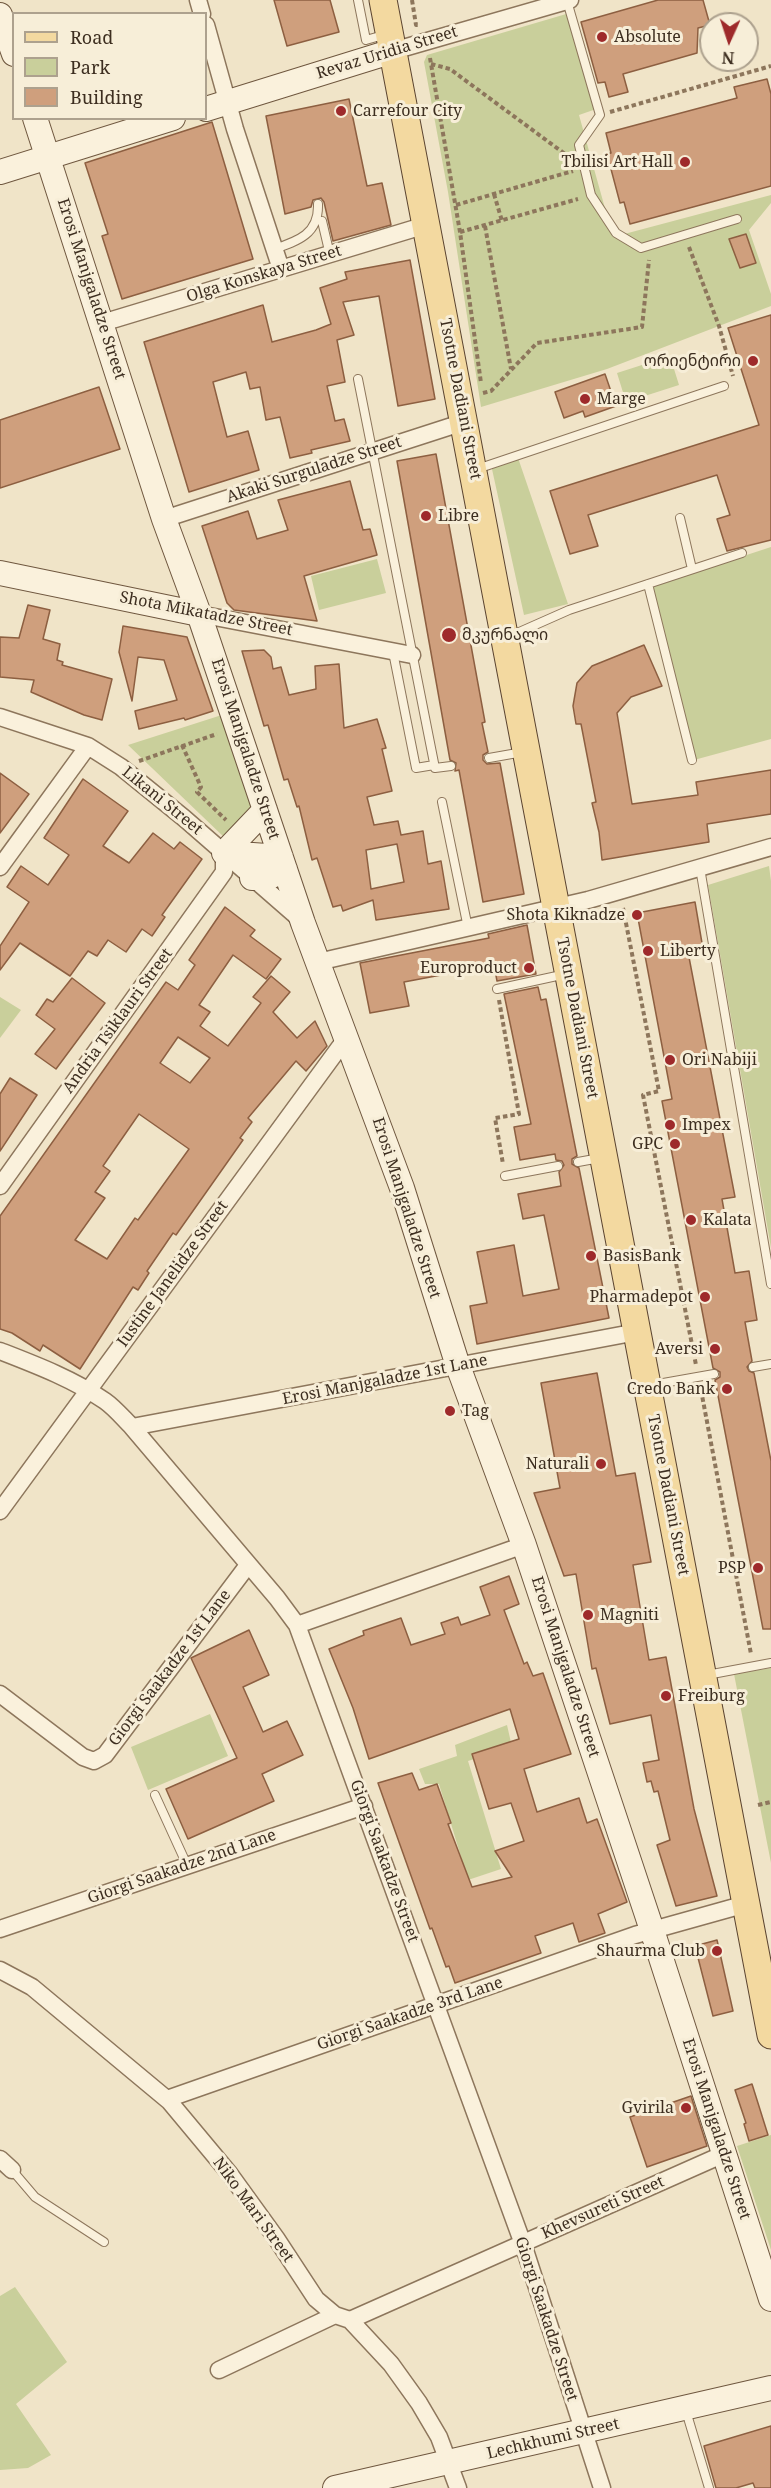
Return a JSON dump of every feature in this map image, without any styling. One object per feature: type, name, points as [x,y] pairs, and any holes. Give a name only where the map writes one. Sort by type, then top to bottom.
[{"type":"main road","name":"Tsotne Dadiani Street","points":[[383,0],[569,974],[591,1160],[637,1332],[771,2035]]},
{"type":"street","name":"Revaz Uridia Street","points":[[216,106],[392,42],[427,40],[568,0]]},
{"type":"street","points":[[0,15],[12,48]]},
{"type":"street","points":[[207,33],[216,106],[280,269]]},
{"type":"street","name":"Erosi Manjgaladze Street","points":[[36,120],[164,519],[199,614],[303,922],[402,1188],[458,1366],[524,1545],[771,2299]]},
{"type":"street","points":[[0,172],[167,120]]},
{"type":"street","name":"Olga Konskaya Street","points":[[102,323],[426,225]]},
{"type":"street","name":"Akaki Surguladze Street","points":[[164,519],[371,450],[464,422]]},
{"type":"street","name":"Shota Mikatadze Street","points":[[0,573],[412,655]]},
{"type":"street","name":"Likani Street","points":[[0,717],[88,746],[121,767],[303,922]]},
{"type":"street","points":[[0,867],[88,746]]},
{"type":"street","points":[[224,853],[265,810]]},
{"type":"street","points":[[318,962],[468,929],[620,891],[771,847]]},
{"type":"street","points":[[224,853],[283,863]]},
{"type":"street","name":"Andria Tsiklauri Street","points":[[0,1186],[224,872],[224,853]]},
{"type":"street","points":[[252,878],[268,878],[283,863]]},
{"type":"street","name":"Iustine Janelidze Street","points":[[0,1511],[347,1037]]},
{"type":"street","name":"Erosi Manjgaladze 1st Lane","points":[[132,1427],[637,1332]]},
{"type":"street","name":"Giorgi Saakadze Street","points":[[0,1351],[88,1390],[107,1403],[132,1427],[278,1598],[297,1625],[523,2244],[602,2488]]},
{"type":"street","points":[[297,1625],[524,1545]]},
{"type":"street","name":"Giorgi Saakadze 1st Lane","points":[[0,1694],[83,1757],[94,1761],[105,1755],[248,1565]]},
{"type":"street","name":"Giorgi Saakadze 2nd Lane","points":[[0,1929],[364,1806]]},
{"type":"street","name":"Giorgi Saakadze 3rd Lane","points":[[167,2099],[652,1930],[746,1904]]},
{"type":"street","name":"Niko Mari Street","points":[[0,1970],[32,1987],[167,2099],[229,2174],[276,2238],[316,2299],[342,2317],[391,2364],[419,2403],[439,2437],[458,2488]]},
{"type":"street","name":"Khevsureti Street","points":[[219,2370],[342,2317],[523,2244],[724,2154]]},
{"type":"street","name":"Lechkhumi Street","points":[[335,2488],[583,2433],[771,2388]]},
{"type":"lane","points":[[358,0],[366,40],[392,42]]},
{"type":"lane","points":[[568,0],[600,115],[579,145],[583,168],[591,195],[616,233],[641,248],[738,219]]},
{"type":"lane","points":[[274,249],[294,243],[309,231],[316,223],[318,204]]},
{"type":"lane","points":[[322,221],[330,255]]},
{"type":"lane","points":[[358,379],[435,768],[451,766]]},
{"type":"lane","points":[[474,470],[724,386]]},
{"type":"lane","points":[[680,518],[692,569]]},
{"type":"lane","points":[[505,638],[569,610],[742,553]]},
{"type":"lane","points":[[648,584],[692,760]]},
{"type":"lane","points":[[393,652],[416,768],[435,765]]},
{"type":"lane","points":[[489,758],[526,751]]},
{"type":"lane","points":[[442,802],[468,929]]},
{"type":"lane","points":[[700,868],[771,1284]]},
{"type":"lane","points":[[497,989],[569,974]]},
{"type":"lane","points":[[505,1176],[558,1166]]},
{"type":"lane","points":[[753,1367],[771,1364]]},
{"type":"lane","points":[[647,1386],[714,1374]]},
{"type":"lane","points":[[703,1676],[771,1663]]},
{"type":"lane","points":[[155,1795],[187,1865]]},
{"type":"lane","points":[[6,2164],[35,2197],[104,2242]]},
{"type":"lane","points":[[685,2408],[709,2488]]},
{"type":"path","points":[[412,0],[416,25],[424,26],[427,40],[456,205],[484,405]]},
{"type":"path","points":[[431,64],[450,69],[583,168]]},
{"type":"path","points":[[600,115],[771,66]]},
{"type":"path","points":[[456,205],[583,168]]},
{"type":"path","points":[[494,194],[502,221]]},
{"type":"path","points":[[460,232],[591,195]]},
{"type":"path","points":[[485,226],[511,370]]},
{"type":"path","points":[[685,235],[719,326],[734,375],[724,386]]},
{"type":"path","points":[[483,393],[491,391],[537,343],[642,327],[650,246]]},
{"type":"path","points":[[121,767],[237,728]]},
{"type":"path","points":[[182,745],[201,787],[197,792],[228,822]]},
{"type":"path","points":[[620,891],[659,1092],[643,1095],[754,1666]]},
{"type":"path","points":[[497,989],[519,1114],[495,1118],[505,1176]]},
{"type":"path","points":[[758,1805],[771,1802]]},
{"type":"green space","points":[[573,12],[599,108],[579,115],[613,237],[771,195],[771,203],[749,230],[771,294],[771,306],[607,369],[481,407],[448,192],[424,62],[427,55]]},
{"type":"green space","points":[[670,356],[679,385],[626,402],[617,373]]},
{"type":"green space","points":[[516,452],[568,604],[524,615],[490,460]]},
{"type":"green space","points":[[771,547],[771,739],[694,760],[652,586]]},
{"type":"green space","points":[[377,559],[386,593],[319,610],[311,576]]},
{"type":"green space","points":[[225,714],[257,807],[226,839],[128,745]]},
{"type":"green space","points":[[769,866],[771,881],[771,1248],[708,885]]},
{"type":"green space","points":[[0,997],[21,1010],[0,1038]]},
{"type":"green space","points":[[771,1668],[771,1863],[734,1674]]},
{"type":"green space","points":[[210,1714],[228,1756],[148,1790],[131,1747]]},
{"type":"green space","points":[[507,1725],[512,1747],[468,1761],[501,1869],[468,1880],[439,1784],[425,1784],[419,1769],[457,1756],[455,1745]]},
{"type":"green space","points":[[771,2135],[771,2250],[737,2146]]},
{"type":"green space","points":[[15,2287],[67,2362],[16,2404],[51,2455],[28,2468],[0,2470],[0,2296]]},
{"type":"building","points":[[274,0],[330,0],[339,32],[287,46]]},
{"type":"building","points":[[658,0],[703,0],[706,12],[699,12],[697,53],[623,74],[628,92],[609,97],[605,82],[598,83],[581,22]]},
{"type":"building","points":[[767,79],[771,94],[771,186],[630,224],[624,202],[620,203],[607,154],[611,153],[606,133],[737,98],[734,87]]},
{"type":"building","points":[[349,99],[367,186],[382,183],[391,225],[333,241],[324,202],[321,198],[313,200],[311,207],[285,214],[266,116]]},
{"type":"building","points":[[212,122],[253,259],[122,299],[102,236],[108,234],[85,163]]},
{"type":"building","points":[[746,234],[756,263],[740,268],[729,239]]},
{"type":"building","points":[[410,260],[435,399],[398,406],[379,296],[343,302],[354,335],[337,340],[345,382],[327,386],[335,421],[344,419],[350,441],[311,450],[312,453],[290,458],[280,417],[266,420],[260,387],[250,389],[246,372],[213,382],[227,437],[248,431],[259,470],[189,492],[144,342],[263,305],[272,342],[316,330],[331,324],[320,288],[347,279],[345,272]]},
{"type":"building","points":[[771,315],[771,540],[727,551],[717,519],[730,515],[717,475],[588,515],[598,546],[570,554],[550,491],[759,425],[728,328]]},
{"type":"building","name":"Marge","points":[[605,374],[616,406],[585,417],[583,411],[564,418],[555,392]]},
{"type":"building","points":[[99,387],[120,449],[0,488],[0,420]]},
{"type":"building","points":[[436,454],[485,722],[482,723],[488,752],[483,755],[483,760],[487,764],[500,763],[524,894],[483,902],[459,770],[455,771],[456,763],[450,760],[397,461]]},
{"type":"building","points":[[350,481],[363,530],[370,529],[377,555],[304,576],[317,621],[234,610],[227,603],[202,526],[248,511],[257,539],[288,530],[278,500]]},
{"type":"building","points":[[28,605],[50,610],[43,639],[60,644],[57,660],[63,662],[62,665],[112,679],[102,720],[84,715],[31,692],[34,680],[0,677],[0,637],[19,638]]},
{"type":"building","points":[[123,626],[187,637],[213,711],[185,720],[184,718],[139,729],[135,711],[177,700],[164,660],[138,657],[132,701],[119,652]]},
{"type":"building","points":[[644,645],[662,686],[631,697],[617,713],[632,804],[698,795],[696,782],[771,770],[771,814],[707,824],[709,842],[602,860],[599,832],[592,803],[596,802],[581,724],[576,724],[573,706],[577,683],[592,666]]},
{"type":"building","points":[[264,650],[271,657],[273,669],[281,667],[289,695],[316,689],[315,666],[339,664],[344,728],[377,719],[386,748],[382,749],[392,791],[367,797],[374,825],[398,821],[401,835],[423,831],[428,864],[441,861],[449,909],[376,920],[373,900],[343,911],[341,905],[333,907],[317,858],[312,860],[299,806],[297,807],[288,779],[284,780],[268,725],[264,726],[242,651]],"holes":[[[397,844],[404,882],[371,889],[366,850]]]},
{"type":"building","points":[[0,773],[29,794],[0,833]]},
{"type":"building","points":[[83,779],[128,811],[103,846],[129,863],[153,833],[174,849],[180,842],[202,859],[162,915],[165,917],[152,936],[142,929],[126,952],[108,940],[97,956],[88,951],[70,976],[20,943],[0,970],[0,946],[29,902],[7,887],[21,866],[48,885],[69,855],[44,838]]},
{"type":"building","points":[[695,902],[703,949],[688,952],[735,1197],[722,1199],[735,1273],[749,1271],[757,1320],[745,1322],[752,1361],[747,1367],[754,1373],[771,1461],[771,1629],[763,1629],[715,1380],[720,1377],[720,1372],[713,1368],[662,1101],[672,1099],[637,913]]},
{"type":"building","points":[[225,907],[255,930],[250,936],[281,959],[266,979],[233,955],[199,1005],[210,1012],[200,1026],[228,1046],[261,1003],[253,997],[271,976],[290,992],[273,1012],[297,1038],[315,1021],[327,1046],[306,1071],[296,1061],[248,1118],[252,1122],[240,1138],[243,1140],[176,1235],[173,1233],[147,1271],[149,1273],[138,1290],[133,1287],[80,1369],[43,1345],[40,1351],[12,1333],[0,1329],[0,1216],[166,982],[178,990],[195,965],[189,960]],"holes":[[[178,1037],[210,1058],[190,1083],[160,1063]],[[139,1114],[189,1149],[138,1220],[135,1218],[107,1259],[75,1240],[105,1198],[95,1192],[110,1171],[103,1166]]]},
{"type":"building","points":[[527,925],[536,974],[497,981],[494,965],[404,982],[409,1006],[370,1013],[360,963],[489,938],[488,934]]},
{"type":"building","points":[[72,978],[105,1003],[56,1069],[35,1054],[55,1029],[36,1015],[47,999],[53,1002]]},
{"type":"building","points":[[538,987],[541,1000],[546,999],[577,1156],[572,1159],[572,1164],[579,1168],[609,1318],[477,1344],[470,1306],[487,1303],[477,1252],[514,1245],[523,1296],[559,1289],[544,1215],[523,1219],[518,1194],[561,1186],[559,1172],[564,1165],[562,1161],[556,1160],[555,1154],[520,1160],[514,1127],[531,1124],[504,994]]},
{"type":"building","points":[[10,1078],[37,1095],[0,1151],[0,1094]]},
{"type":"building","points":[[597,1373],[616,1476],[635,1473],[651,1562],[633,1565],[649,1660],[666,1657],[694,1809],[717,1896],[676,1906],[657,1845],[670,1840],[658,1791],[654,1792],[651,1781],[647,1782],[643,1763],[659,1760],[651,1715],[610,1724],[596,1668],[592,1669],[576,1574],[564,1576],[534,1493],[560,1488],[541,1383]]},
{"type":"building","points":[[509,1576],[519,1604],[504,1610],[524,1664],[527,1662],[533,1676],[543,1673],[571,1754],[524,1769],[537,1812],[579,1798],[587,1823],[597,1819],[627,1902],[598,1914],[605,1933],[579,1942],[573,1923],[535,1936],[541,1953],[455,1983],[449,1966],[446,1967],[432,1928],[430,1929],[378,1783],[412,1773],[419,1790],[437,1784],[451,1823],[448,1824],[472,1887],[512,1877],[495,1851],[524,1841],[511,1803],[489,1809],[472,1754],[519,1739],[510,1709],[369,1759],[353,1708],[329,1649],[364,1635],[363,1631],[401,1618],[411,1645],[445,1634],[441,1623],[458,1617],[461,1625],[490,1615],[480,1587]]},
{"type":"building","points":[[249,1630],[269,1675],[243,1687],[263,1732],[287,1721],[303,1755],[262,1774],[274,1801],[188,1839],[166,1789],[237,1758],[191,1658]]},
{"type":"building","points":[[717,1940],[733,2011],[713,2016],[695,1946]]},
{"type":"building","points":[[752,2084],[768,2135],[749,2141],[744,2124],[746,2123],[735,2090]]},
{"type":"building","points":[[691,2096],[707,2146],[647,2167],[630,2117]]},
{"type":"building","points":[[771,2426],[771,2488],[755,2488],[753,2483],[736,2488],[716,2488],[704,2446]]},
{"type":"place","name":"Absolute","points":[[602,37]]},
{"type":"place","name":"Carrefour City","points":[[341,111]]},
{"type":"place","name":"Tbilisi Art Hall","points":[[685,162]]},
{"type":"place","name":"ორიენტირი","points":[[753,361]]},
{"type":"place","name":"Marge","points":[[585,399]]},
{"type":"place","name":"Libre","points":[[426,516]]},
{"type":"place","name":"მკურნალი","points":[[449,635]]},
{"type":"place","name":"Shota Kiknadze","points":[[637,915]]},
{"type":"place","name":"Liberty","points":[[648,951]]},
{"type":"place","name":"Europroduct","points":[[529,968]]},
{"type":"place","name":"Ori Nabiji","points":[[670,1060]]},
{"type":"place","name":"Impex","points":[[670,1125]]},
{"type":"place","name":"GPC","points":[[675,1144]]},
{"type":"place","name":"Kalata","points":[[691,1220]]},
{"type":"place","name":"BasisBank","points":[[591,1256]]},
{"type":"place","name":"Pharmadepot","points":[[705,1297]]},
{"type":"place","name":"Aversi","points":[[715,1349]]},
{"type":"place","name":"Credo Bank","points":[[727,1389]]},
{"type":"place","name":"Tag","points":[[450,1411]]},
{"type":"place","name":"Naturali","points":[[601,1464]]},
{"type":"place","name":"PSP","points":[[758,1568]]},
{"type":"place","name":"Magniti","points":[[588,1615]]},
{"type":"place","name":"Freiburg","points":[[666,1696]]},
{"type":"place","name":"Shaurma Club","points":[[717,1951]]},
{"type":"place","name":"Gvirila","points":[[686,2108]]}]
